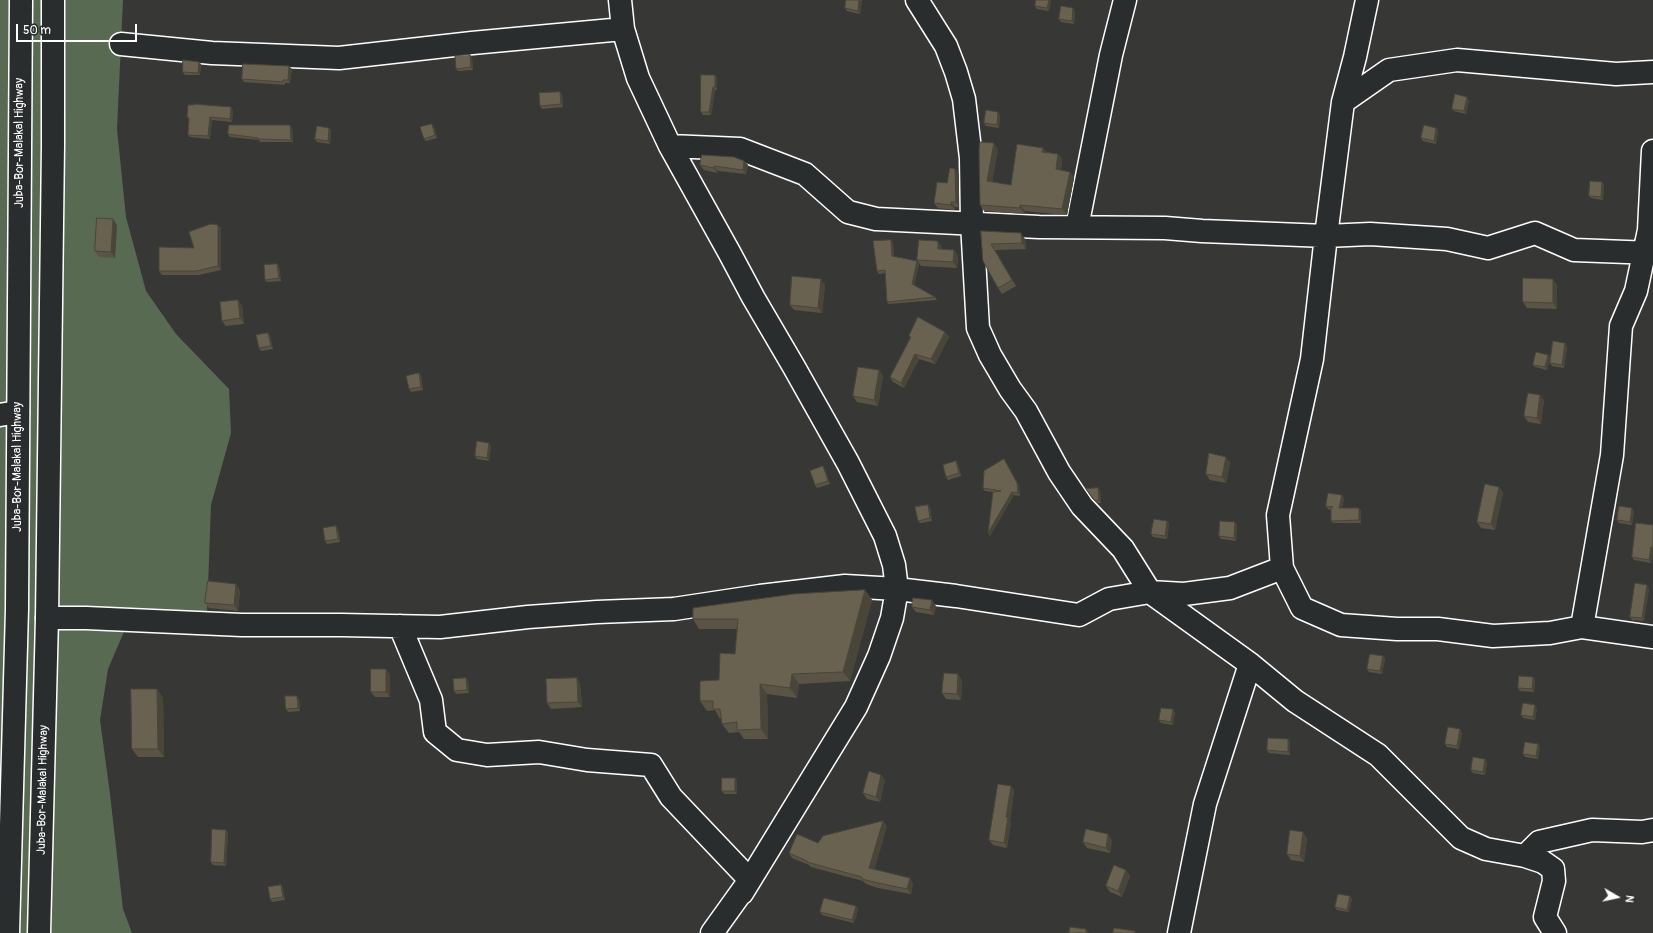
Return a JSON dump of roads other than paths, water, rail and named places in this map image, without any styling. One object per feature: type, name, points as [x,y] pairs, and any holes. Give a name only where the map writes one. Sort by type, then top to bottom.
[{"type":"main road","name":"Juba-Bor-Malakal Highway","points":[[8,933],[7,738],[17,609],[9,414],[21,0]]},
{"type":"main road","name":"Juba-Bor-Malakal Highway","points":[[39,933],[47,618],[53,145],[53,0]]},
{"type":"main road","points":[[620,0],[623,29],[638,78],[670,146],[729,252],[752,297],[794,367],[862,489],[885,536],[894,565],[897,589],[892,618],[880,656],[856,707],[718,933]]},
{"type":"main road","points":[[917,0],[946,46],[964,99],[971,158],[972,224],[978,328],[990,355],[1010,389],[1026,411],[1059,472],[1082,506],[1123,549],[1150,592],[1250,664],[1295,701],[1378,754],[1461,838],[1486,849],[1525,856],[1543,862],[1553,869],[1554,881],[1545,917],[1555,933]]},
{"type":"main road","points":[[1077,227],[1111,55],[1125,0]]},
{"type":"main road","points":[[1367,0],[1355,57],[1343,102],[1312,359],[1278,515],[1282,568],[1302,608],[1341,625],[1397,629],[1438,629],[1493,636],[1550,633],[1582,627],[1653,637]]},
{"type":"main road","points":[[121,44],[212,53],[339,58],[472,43],[623,29]]},
{"type":"main road","points":[[1343,102],[1389,70],[1457,60],[1616,74],[1653,72]]},
{"type":"main road","points":[[670,146],[740,149],[805,174],[848,212],[876,220],[1038,227],[1165,228],[1326,236],[1370,234],[1447,239],[1488,248],[1535,233],[1574,250],[1649,253]]},
{"type":"main road","points":[[1582,627],[1612,455],[1621,326],[1636,291],[1649,253],[1653,151]]},
{"type":"main road","points":[[47,618],[86,618],[242,625],[440,627],[528,617],[674,609],[760,596],[845,586],[897,589],[964,597],[1079,615],[1109,599],[1150,592],[1184,594],[1230,588],[1282,568]]},
{"type":"main road","points":[[400,626],[431,700],[435,732],[457,750],[487,755],[539,752],[587,760],[651,765],[671,797],[750,880]]},
{"type":"main road","points":[[1179,933],[1206,804],[1250,664]]},
{"type":"main road","points":[[1525,856],[1539,842],[1592,830],[1642,832],[1653,830]]},
{"type":"main road","points":[[712,933],[750,880]]}]
